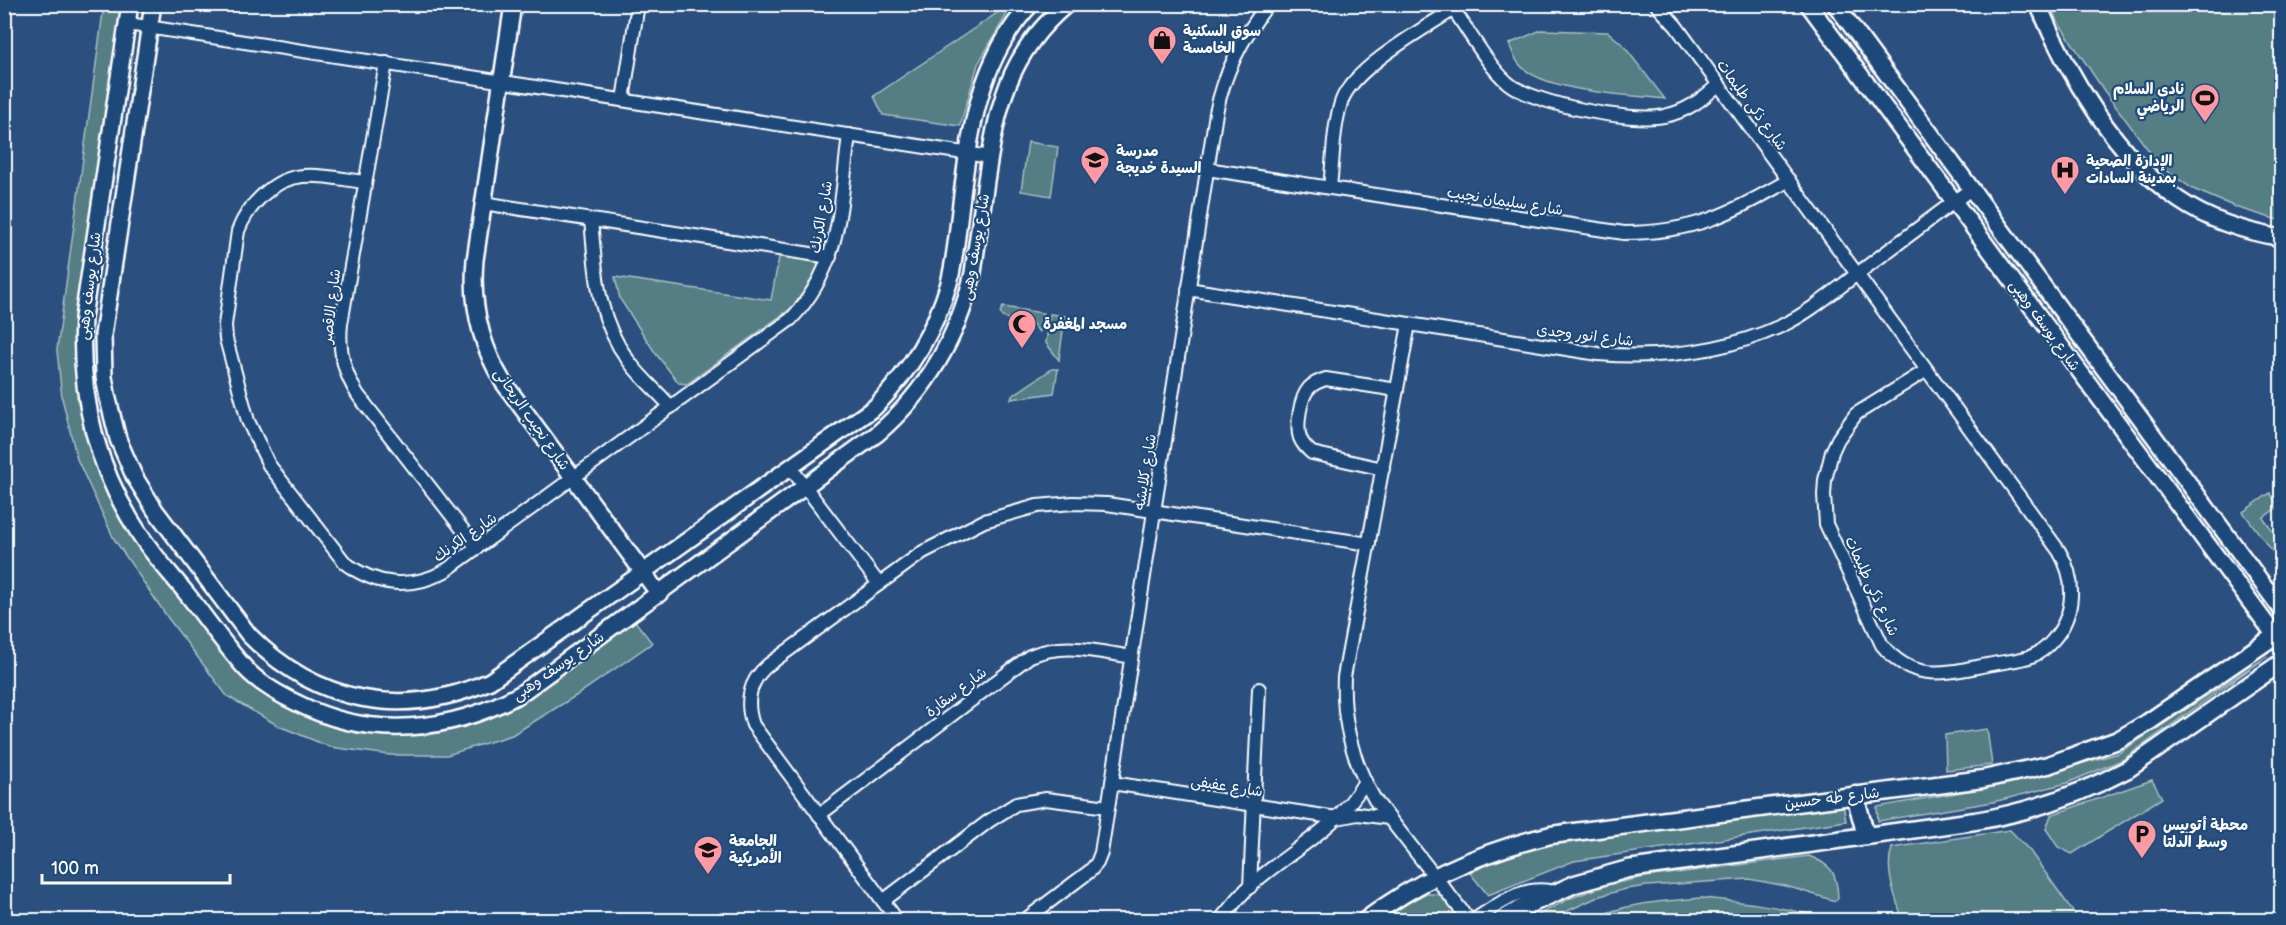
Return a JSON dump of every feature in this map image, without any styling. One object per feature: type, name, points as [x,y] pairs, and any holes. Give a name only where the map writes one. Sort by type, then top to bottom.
[{"type":"main road","name":"شارع طه حسين","points":[[1366,921],[1391,902],[1434,876],[1495,850],[1551,834],[2005,776],[2048,765],[2096,750],[2118,740],[2279,638]]},
{"type":"main road","points":[[1502,921],[1555,892],[1628,869],[2002,817],[2028,811],[2078,794],[2128,769],[2282,662]]},
{"type":"main road","points":[[1855,795],[1866,836]]},
{"type":"street","name":"شارع يوسف وهبى","points":[[130,4],[83,318],[82,364],[88,410],[104,465],[128,516],[154,554],[246,669],[291,700],[343,721],[404,728],[445,724],[484,712],[520,694],[892,422],[918,394],[941,359],[968,295],[999,106],[1015,69],[1037,34],[1066,4]]},
{"type":"street","name":"شارع يوسف وهبى","points":[[153,4],[105,313],[103,356],[108,399],[118,439],[143,494],[249,636],[276,661],[292,671],[334,691],[379,702],[436,699],[472,689],[490,681],[875,407],[903,375],[926,340],[943,302],[954,261],[967,154],[978,100],[992,61],[1014,25],[1031,4]]},
{"type":"street","name":"شارع نجيب الريحانى","points":[[513,4],[483,203],[474,276],[475,309],[483,340],[503,382],[659,594]]},
{"type":"street","points":[[623,100],[638,4]]},
{"type":"street","points":[[782,4],[808,4]]},
{"type":"street","name":"شارع كلابشه","points":[[1025,921],[1090,871],[1097,863],[1101,853],[1217,108],[1228,73],[1245,39],[1268,4]]},
{"type":"street","name":"شارع ذكى طليمات","points":[[1656,4],[1676,26],[1719,84],[2059,551],[2067,567],[2072,595],[2067,616],[2063,626],[2050,643],[2033,656],[1946,673],[1925,673],[1905,666],[1882,645],[1826,524],[1824,495],[1828,466],[1832,452],[1846,427],[1856,414],[1927,370]]},
{"type":"street","name":"شارع يوسف وهبى","points":[[1808,4],[2279,638]]},
{"type":"street","name":"شارع يوسف وهبى","points":[[1835,4],[2282,610]]},
{"type":"street","points":[[2038,4],[2087,99],[2134,162],[2181,202],[2245,230],[2282,238]]},
{"type":"street","points":[[1330,188],[1340,109],[1347,90],[1378,60],[1456,7],[1500,76],[1520,92],[1544,101],[1625,116],[1652,118],[1687,108],[1707,96],[1719,84]]},
{"type":"street","points":[[128,24],[990,157]]},
{"type":"street","name":"شارع الاقصر","points":[[386,63],[340,336],[345,371],[358,395],[477,548]]},
{"type":"street","name":"شارع الكرنك","points":[[365,182],[305,176],[293,178],[263,195],[242,220],[238,231],[225,325],[226,339],[254,437],[269,465],[337,554],[355,570],[383,582],[413,583],[445,571],[791,319],[818,285],[830,257],[835,240],[849,135]]},
{"type":"street","name":"شارع سليمان نجيب","points":[[1207,169],[1604,232],[1644,233],[1684,228],[1725,216],[1789,180]]},
{"type":"street","name":"شارع انور وجدى","points":[[1188,289],[1598,354],[1642,356],[1685,353],[1735,342],[1782,325],[1803,314],[1971,189]]},
{"type":"street","points":[[483,203],[830,257]]},
{"type":"street","points":[[591,220],[599,300],[612,336],[629,362],[671,407]]},
{"type":"street","points":[[1409,324],[1344,677],[1344,693],[1350,742],[1365,781],[1389,818],[1469,921]]},
{"type":"street","points":[[1383,469],[1312,453],[1305,446],[1298,428],[1304,396],[1316,382],[1326,379],[1397,390]]},
{"type":"street","points":[[790,467],[879,584]]},
{"type":"street","points":[[897,921],[753,725],[749,709],[750,692],[756,677],[768,665],[935,544],[984,521],[1019,510],[1055,504],[1090,503],[1369,544]]},
{"type":"street","name":"شارع سقارة","points":[[819,815],[1030,657],[1066,647],[1131,657]]},
{"type":"street","points":[[1250,887],[1259,689]]},
{"type":"street","points":[[1220,921],[1250,887],[1337,818],[1365,781]]},
{"type":"street","name":"شارع عفيفى","points":[[1112,783],[1337,818],[1358,814],[1389,818]]},
{"type":"street","points":[[883,901],[989,821],[1016,804],[1046,799],[1108,807]]},
{"type":"street","points":[[1474,921],[1500,903],[1524,891],[1555,892]]},
{"type":"green space","points":[[104,5],[130,5],[80,360],[110,475],[206,618],[259,677],[334,716],[421,729],[517,702],[552,682],[635,621],[652,643],[577,695],[512,735],[447,755],[390,755],[330,747],[279,726],[227,696],[168,618],[114,539],[77,459],[62,398],[57,350]]},
{"type":"green space","points":[[1012,5],[978,64],[960,126],[883,115],[874,96]]},
{"type":"green space","name":"نادي السلام الرياضي","points":[[2051,5],[2281,5],[2281,221],[2238,208],[2193,189],[2161,167],[2105,92],[2056,19]]},
{"type":"green space","points":[[1541,30],[1608,32],[1623,45],[1665,99],[1588,91],[1567,87],[1531,74],[1518,63],[1509,44]]},
{"type":"green space","points":[[1028,142],[1058,147],[1051,196],[1021,191]]},
{"type":"green space","points":[[780,252],[816,260],[820,272],[801,301],[687,384],[679,383],[656,354],[620,299],[615,277],[771,300]]},
{"type":"green space","points":[[1003,307],[1043,313],[1039,332],[1027,316],[1020,323],[1002,317],[1000,312]]},
{"type":"green space","points":[[1050,314],[1065,316],[1059,360],[1046,343]]},
{"type":"green space","points":[[1052,369],[1058,369],[1054,393],[1011,399],[1012,396]]},
{"type":"green space","points":[[2270,493],[2279,506],[2263,518],[2281,543],[2281,563],[2243,512]]},
{"type":"green space","points":[[2268,656],[2122,760],[2067,783],[1993,802],[1878,821],[1877,807],[2012,783],[2119,753]]},
{"type":"green space","points":[[1987,729],[1992,765],[1946,770],[1945,735]]},
{"type":"green space","points":[[2152,780],[2162,798],[2072,854],[2058,847],[2046,829],[2051,815]]},
{"type":"green space","points":[[1843,804],[1846,821],[1574,861],[1488,895],[1470,873],[1497,860],[1562,840]]},
{"type":"green space","points":[[2010,830],[2030,851],[2079,920],[1903,920],[1890,875],[1892,848]]},
{"type":"green space","points":[[1809,856],[1832,871],[1838,898],[1835,901],[1786,886],[1749,879],[1626,889],[1600,896],[1548,920],[1528,920],[1571,898],[1607,885],[1645,877]]},
{"type":"green space","points":[[1424,894],[1438,894],[1455,910],[1458,919],[1380,920],[1388,913]]},
{"type":"green space","points":[[1702,898],[1766,906],[1829,920],[1590,920],[1630,906]]},
{"type":"place","name":"سوق السكنية الخامسة","points":[[1162,66]]},
{"type":"place","name":"نادي السلام الرياضي","points":[[2205,124]]},
{"type":"place","name":"مدرسة السيدة خديجة","points":[[1095,186]]},
{"type":"place","name":"الإدارة الصحية بمدينة السادات","points":[[2065,196]]},
{"type":"place","name":"مسجد المغفرة","points":[[1022,350]]},
{"type":"place","name":"محطة أتوبيس وسط الدلتا","points":[[2142,860]]},
{"type":"place","name":"الجامعة الأمريكية","points":[[708,876]]}]
